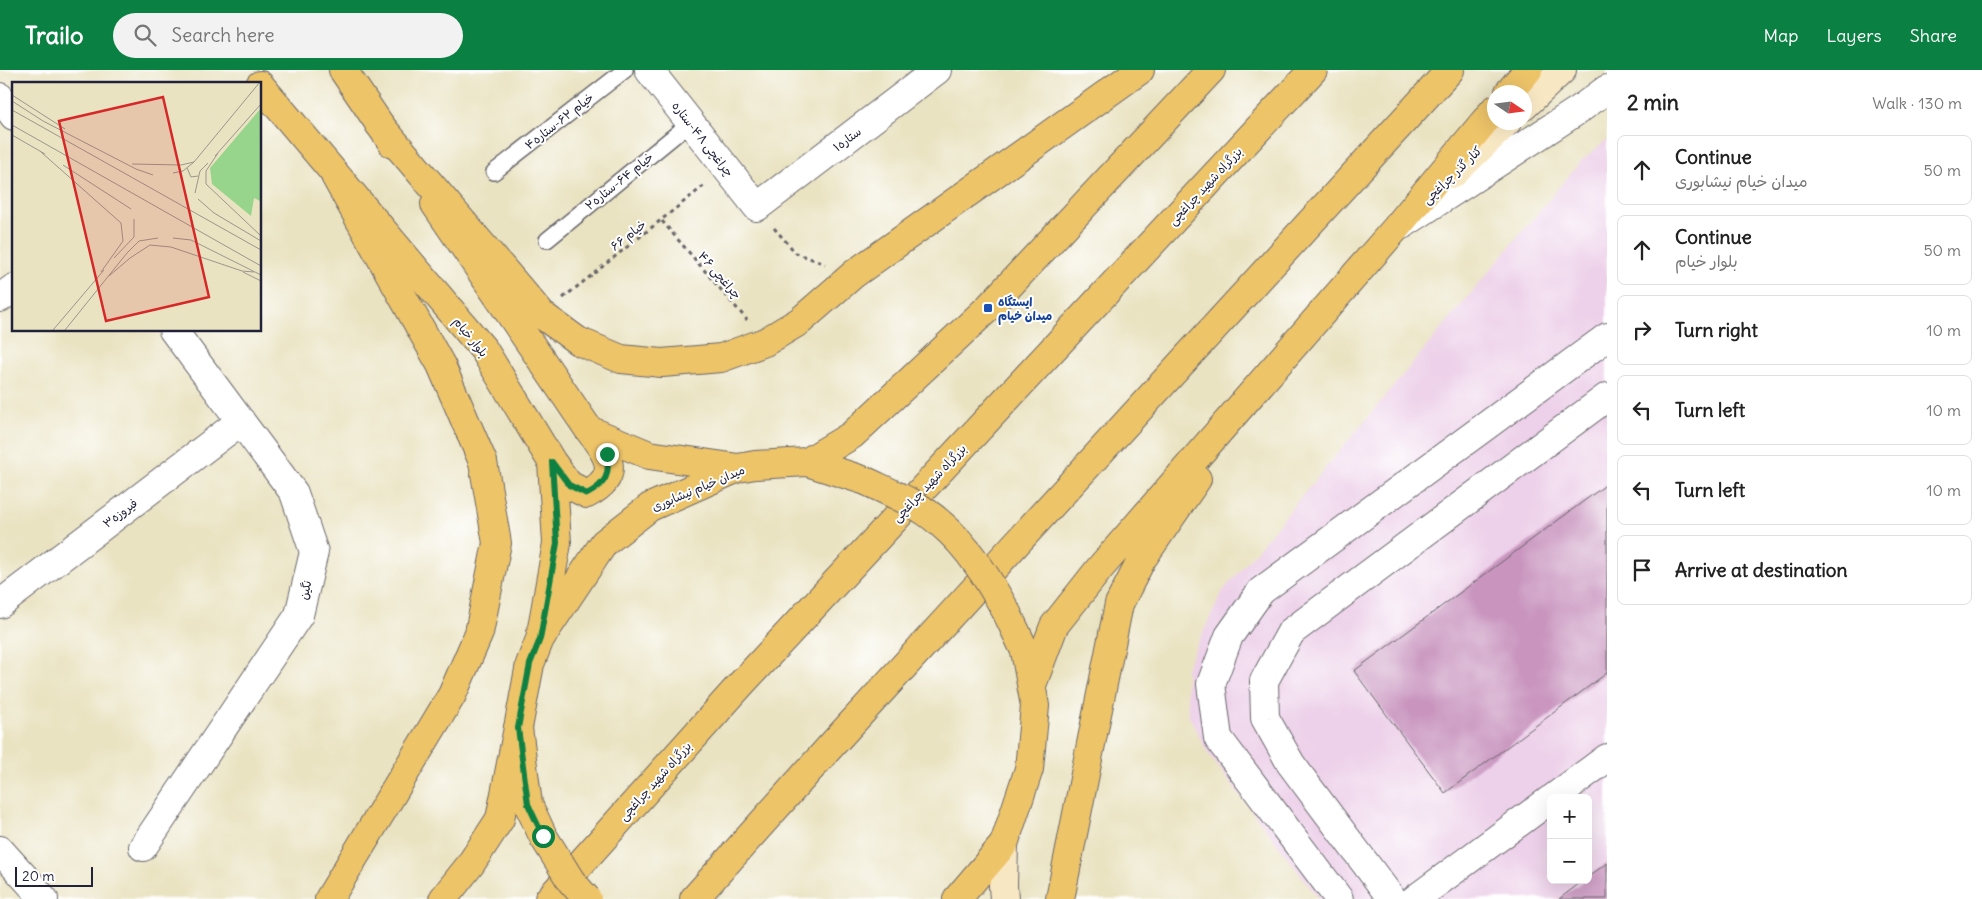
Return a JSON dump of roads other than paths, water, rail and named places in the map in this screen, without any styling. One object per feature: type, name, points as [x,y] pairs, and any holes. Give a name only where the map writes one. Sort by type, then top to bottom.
[{"type":"main road","name":"بلوار خیام","points":[[247,70],[257,82]]},
{"type":"main road","points":[[343,70],[607,454],[609,466],[606,478],[598,488],[587,494],[569,485],[552,462]]},
{"type":"main road","points":[[380,124],[542,315],[578,341],[621,359],[662,363],[722,358],[766,342],[800,321],[854,274],[1140,70]]},
{"type":"main road","points":[[807,462],[852,435],[988,308],[1211,70]]},
{"type":"main road","name":"بزرگراه شهید چراغچی","points":[[549,899],[742,683],[1313,70]]},
{"type":"main road","points":[[694,899],[829,748],[1450,70]]},
{"type":"main road","points":[[1515,85],[1528,70]]},
{"type":"main road","points":[[1532,98],[1562,70]]},
{"type":"main road","name":"بلوار خیام","points":[[261,87],[484,350],[552,462],[557,543],[540,639]]},
{"type":"main road","points":[[1032,685],[1054,626],[1100,568],[1396,228],[1487,118]]},
{"type":"main road","name":"کنار گذر چراغچی","points":[[1396,228],[1499,130]]},
{"type":"main road","points":[[329,899],[452,695],[479,633],[497,543],[483,462],[442,365],[335,176]]},
{"type":"main road","points":[[1060,899],[1120,604],[1142,559],[1277,364]]},
{"type":"main road","points":[[589,430],[649,456],[738,468]]},
{"type":"main road","name":"میدان خیام نیشابوری","points":[[587,899],[571,881],[543,836],[528,804],[518,728],[530,664],[540,639],[604,543],[650,507],[738,468],[807,462],[866,481],[913,504],[940,523],[968,552],[988,578],[1007,612],[1025,651],[1035,706],[1030,769],[1004,844],[957,899]]},
{"type":"main road","points":[[443,899],[470,865],[500,819],[518,728]]},
{"type":"main road","points":[[1004,844],[1002,886],[1004,899]]},
{"type":"street","name":"چراغچی ۴۸-ستاره","points":[[649,70],[757,208]]},
{"type":"street","name":"ستاره۱","points":[[757,208],[937,70]]},
{"type":"street","points":[[1396,228],[1580,109],[1607,89]]},
{"type":"street","points":[[0,97],[12,113]]},
{"type":"street","points":[[0,298],[12,289]]},
{"type":"street","name":"نگین","points":[[143,847],[299,615],[314,552],[294,493],[174,331]]},
{"type":"street","points":[[1340,899],[1218,738],[1211,684],[1229,636],[1261,591],[1607,337]]},
{"type":"street","points":[[1392,899],[1291,764],[1265,718],[1264,681],[1291,632],[1607,397]]},
{"type":"street","name":"فیروزه۳","points":[[0,604],[241,421]]},
{"type":"street","points":[[1559,794],[1607,758]]},
{"type":"street","points":[[1415,899],[1547,803]]},
{"type":"street","points":[[0,850],[44,899]]},
{"type":"lane","name":"خیام ۶۲-ستاره۴","points":[[494,172],[625,70]]},
{"type":"lane","name":"خیام ۶۴-ستاره۲","points":[[547,240],[690,123]]},
{"type":"place","name":"ایستگاه میدان خیام","points":[[988,308]]}]
